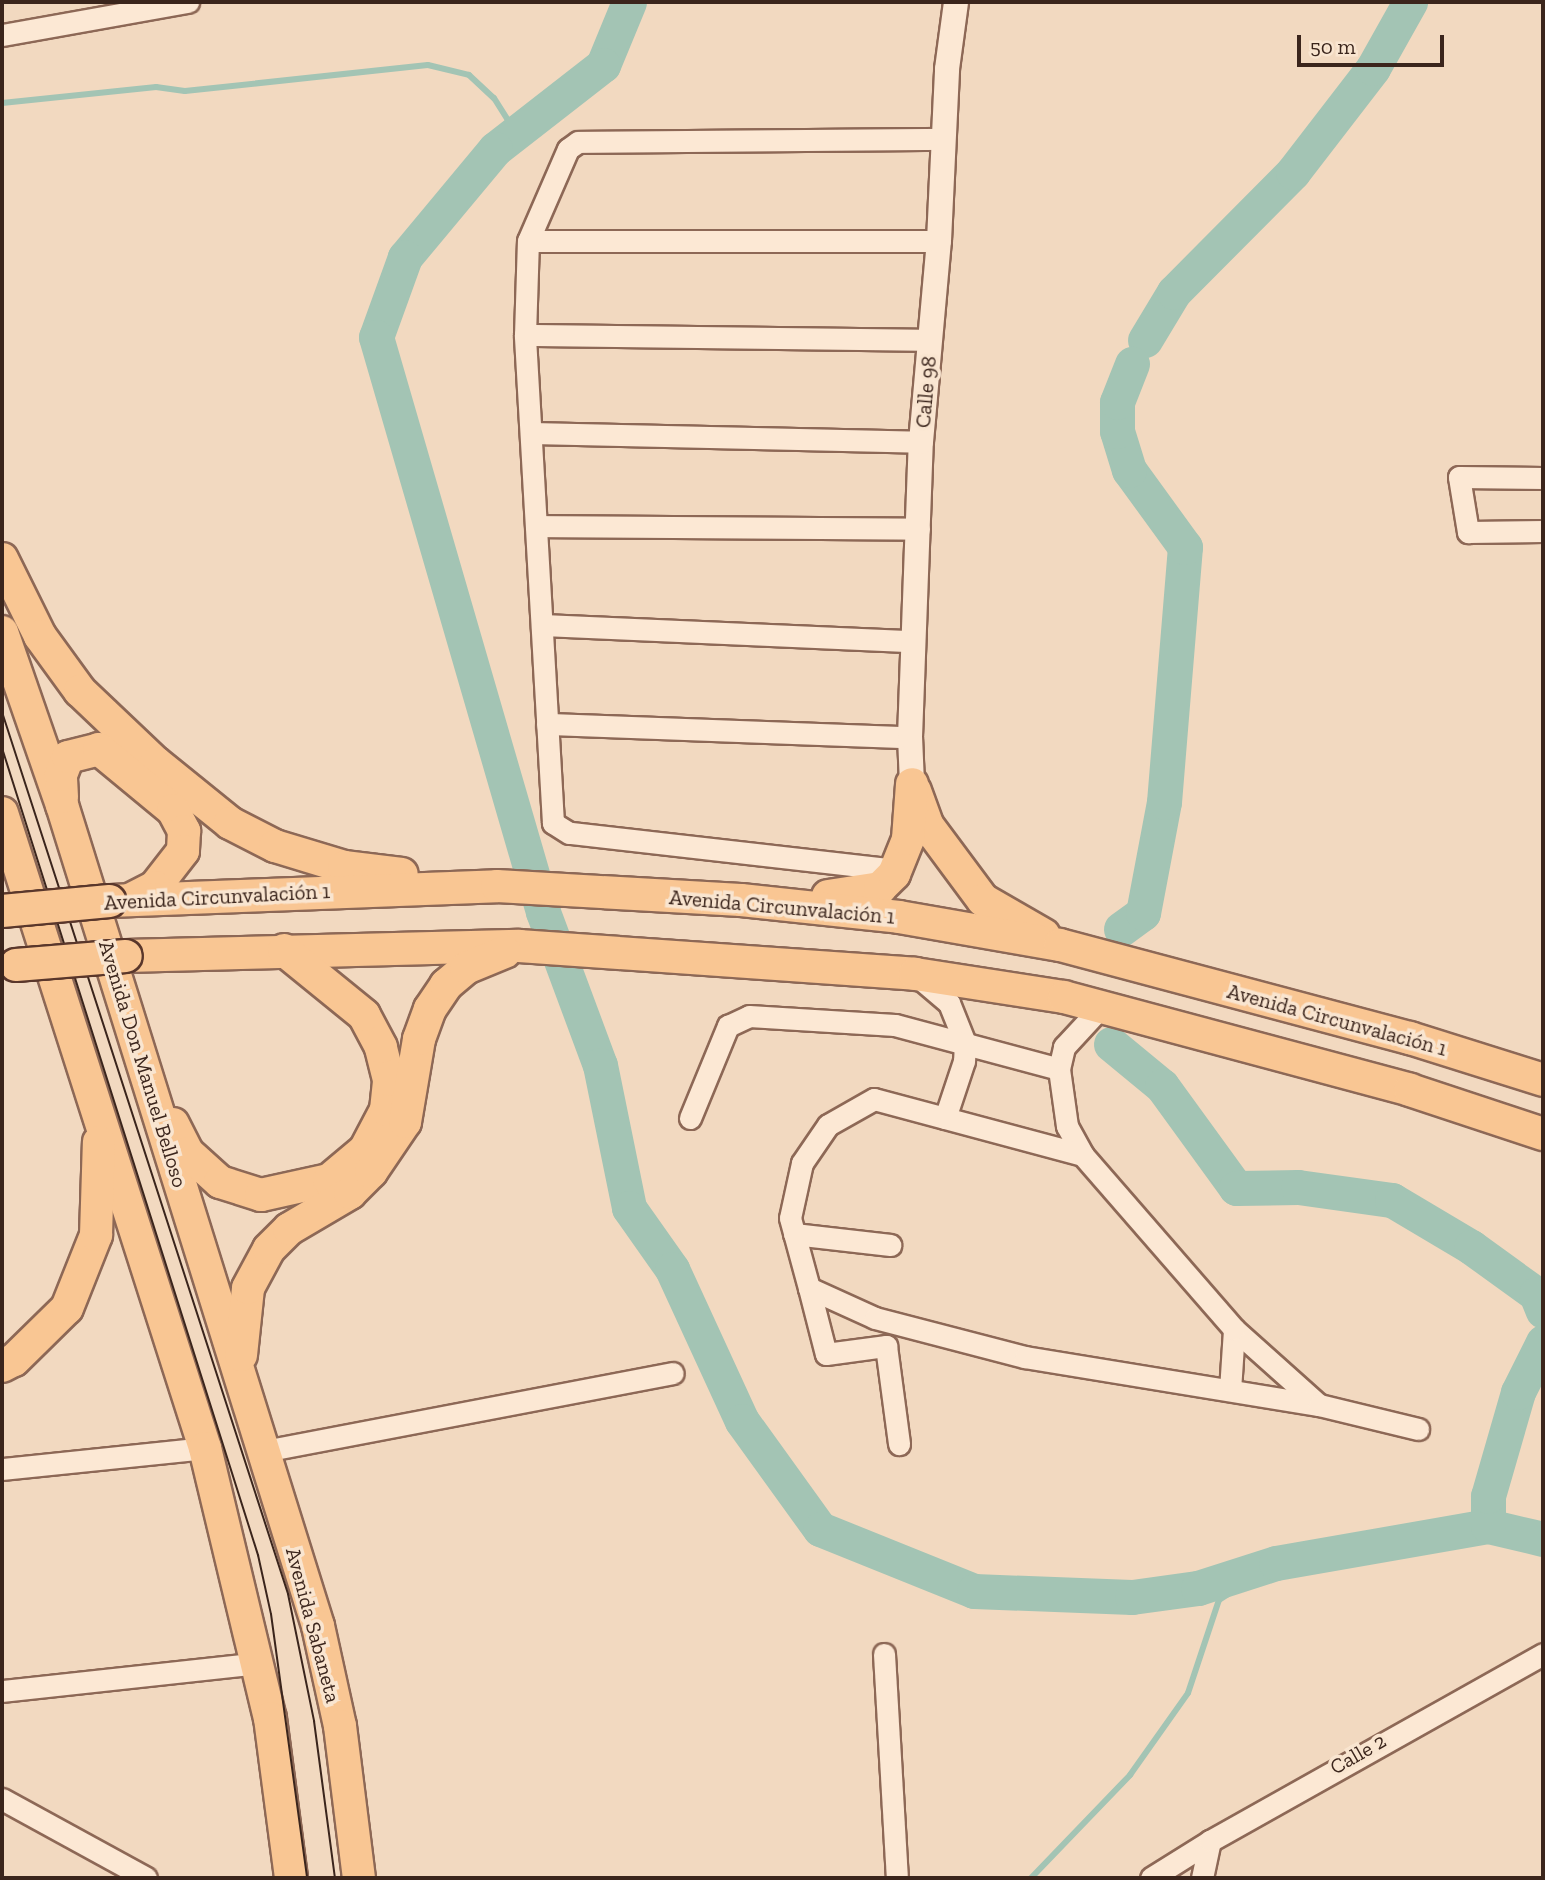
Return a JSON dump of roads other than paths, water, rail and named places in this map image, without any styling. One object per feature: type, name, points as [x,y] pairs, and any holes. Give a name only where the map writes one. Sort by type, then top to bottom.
[{"type":"main road","points":[[2,559],[40,636],[80,691],[156,763],[230,823],[275,846],[344,867],[497,886]]},
{"type":"main road","name":"Avenida Don Manuel Belloso","points":[[2,632],[62,806],[241,1377]]},
{"type":"main road","points":[[62,806],[61,775],[68,757],[99,749],[173,810],[184,831],[183,851],[175,867],[155,887],[120,901]]},
{"type":"main road","points":[[741,900],[856,895],[880,888],[896,870],[908,839],[912,784]]},
{"type":"main road","points":[[912,784],[928,826],[983,900],[1060,945]]},
{"type":"main road","points":[[2,813],[205,1448],[259,1663],[291,1878]]},
{"type":"main road","name":"Avenida Circunvalación 1","points":[[2,911],[120,901],[497,886],[741,900],[899,917],[1060,945],[1410,1038],[1543,1080]]},
{"type":"main road","points":[[241,1377],[248,1288],[269,1250],[289,1228],[350,1193],[392,1146],[405,1122],[413,1093],[419,1039],[430,1009],[446,985],[466,968],[519,946]]},
{"type":"main road","points":[[9,966],[125,956],[519,946],[915,974],[1064,997],[1410,1090],[1543,1134]]},
{"type":"main road","points":[[144,1066],[188,1153],[220,1182],[261,1195],[311,1186],[350,1167],[377,1131],[386,1110],[389,1080],[381,1047],[364,1015],[284,950]]},
{"type":"main road","points":[[2,1366],[14,1360],[67,1308],[96,1235],[100,1120]]},
{"type":"main road","name":"Avenida Sabaneta","points":[[241,1377],[318,1626],[340,1726],[359,1878]]},
{"type":"street","points":[[2,35],[188,2]]},
{"type":"street","name":"Calle 98","points":[[912,784],[910,737],[921,442],[956,2]]},
{"type":"street","points":[[896,870],[569,833],[552,823],[525,335],[527,241],[568,149],[578,142],[944,139]]},
{"type":"street","points":[[527,241],[939,241]]},
{"type":"street","points":[[525,335],[930,340]]},
{"type":"street","points":[[531,433],[921,442]]},
{"type":"street","points":[[1543,478],[1459,477],[1468,532],[1543,531]]},
{"type":"street","points":[[536,526],[919,529]]},
{"type":"street","points":[[542,625],[913,641]]},
{"type":"street","points":[[547,723],[910,737]]},
{"type":"street","points":[[915,974],[949,1003],[965,1043],[964,1061],[945,1118]]},
{"type":"street","points":[[1101,1007],[1064,1047],[1059,1069],[1063,1113],[1083,1154],[1234,1329],[1319,1405]]},
{"type":"street","points":[[690,1118],[728,1026],[749,1016],[895,1026],[1059,1069]]},
{"type":"street","points":[[886,1346],[826,1354],[794,1234],[790,1218],[802,1163],[828,1125],[874,1099],[1083,1154]]},
{"type":"street","points":[[794,1234],[890,1245]]},
{"type":"street","points":[[809,1287],[887,1321],[1025,1357],[1319,1405],[1418,1429]]},
{"type":"street","points":[[887,1321],[886,1346],[899,1444]]},
{"type":"street","points":[[1230,1391],[1234,1329]]},
{"type":"street","points":[[264,1451],[673,1373]]},
{"type":"street","points":[[2,1469],[205,1448]]},
{"type":"street","points":[[884,1654],[897,1878]]},
{"type":"street","name":"Calle 2","points":[[1151,1878],[1210,1841],[1543,1654]]},
{"type":"street","points":[[2,1691],[259,1663]]},
{"type":"street","points":[[2,1798],[146,1878]]},
{"type":"street","points":[[1202,1878],[1210,1841]]},
{"type":"waterway","points":[[629,2],[603,65],[495,149],[405,257],[376,337],[543,912],[600,1065],[629,1208],[672,1269],[742,1421],[820,1529],[974,1591],[1132,1597],[1198,1588],[1276,1563],[1488,1526],[1543,1539]]},
{"type":"waterway","points":[[1145,340],[1174,292],[1293,172],[1373,68],[1410,2]]},
{"type":"waterway","points":[[2,103],[156,87],[185,91],[428,65],[469,75],[494,98],[516,133]]},
{"type":"waterway","points":[[1121,929],[1143,913],[1164,802],[1185,547],[1129,470],[1117,431],[1117,402],[1132,364]]},
{"type":"waterway","points":[[1111,1044],[1162,1086],[1236,1188],[1298,1187],[1392,1200],[1471,1247],[1536,1294],[1543,1311]]},
{"type":"waterway","points":[[1488,1526],[1488,1496],[1518,1392],[1543,1342]]},
{"type":"waterway","points":[[1031,1878],[1130,1775],[1188,1693],[1219,1600],[1276,1563]]},
{"type":"tram line","points":[[2,712],[288,1594],[314,1721],[335,1878]]},
{"type":"tram line","points":[[2,748],[258,1555],[271,1614],[307,1878]]}]
